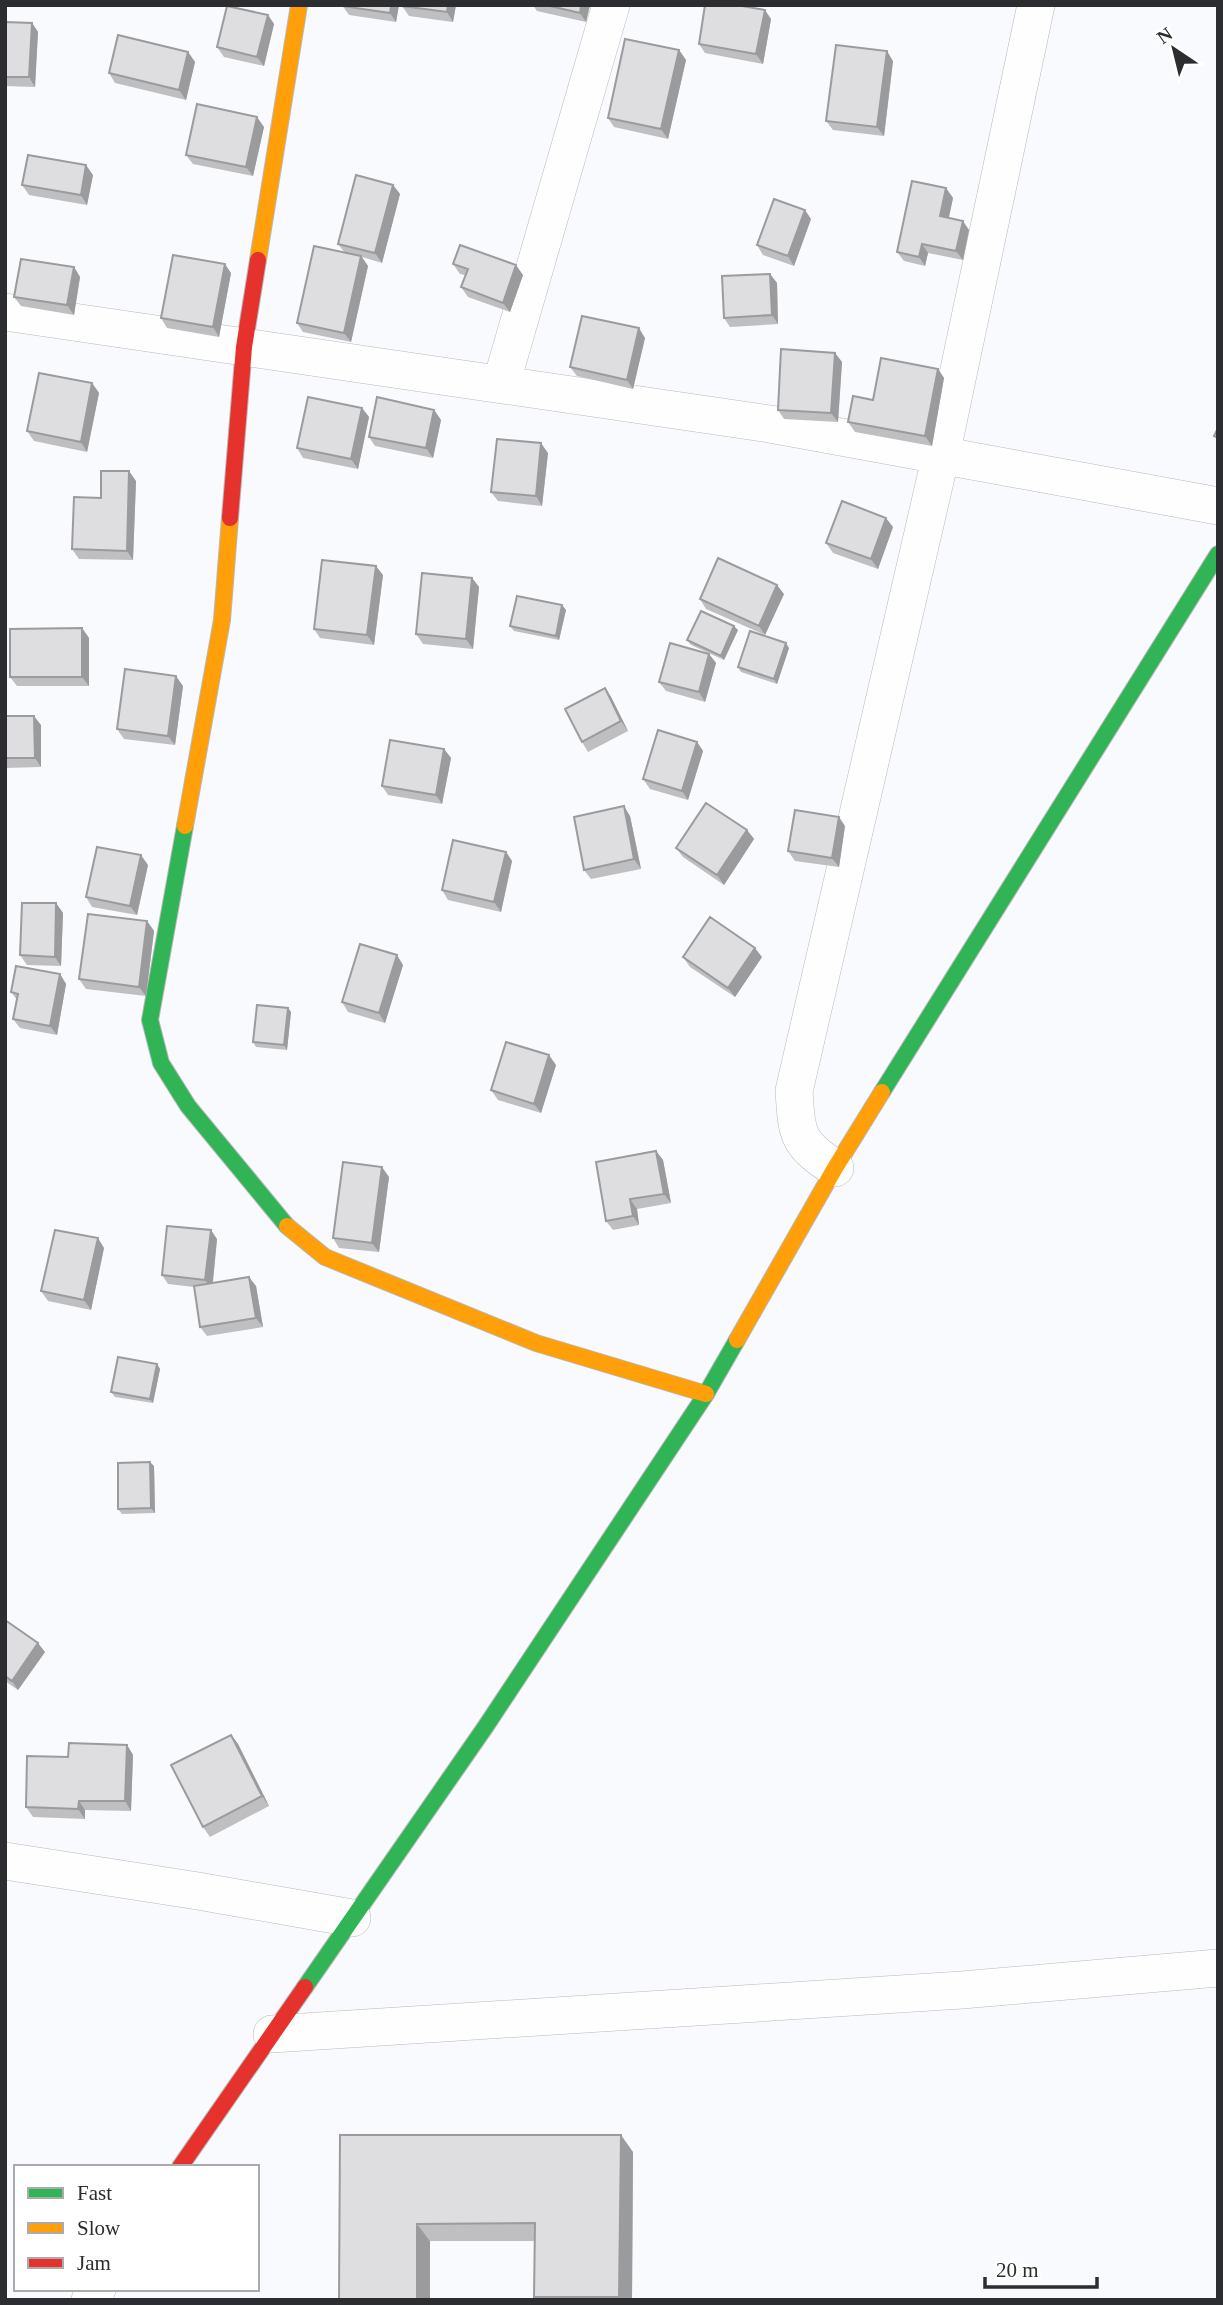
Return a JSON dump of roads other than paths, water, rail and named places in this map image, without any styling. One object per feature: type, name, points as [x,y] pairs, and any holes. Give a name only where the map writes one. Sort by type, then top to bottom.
[{"type":"street","points":[[299,5],[244,347],[222,620],[150,1020],[160,1063],[188,1106],[292,1232],[325,1257],[536,1343],[706,1394]]},
{"type":"street","points":[[501,384],[611,5]]},
{"type":"street","points":[[835,1168],[812,1154],[797,1129],[794,1090],[941,455],[1037,5]]},
{"type":"street","points":[[5,312],[770,424],[1218,506]]},
{"type":"street","points":[[181,2165],[486,1726],[706,1394],[835,1168],[1218,554]]},
{"type":"street","points":[[5,1861],[352,1918]]},
{"type":"street","points":[[272,2034],[962,1990],[1218,1968]]}]
